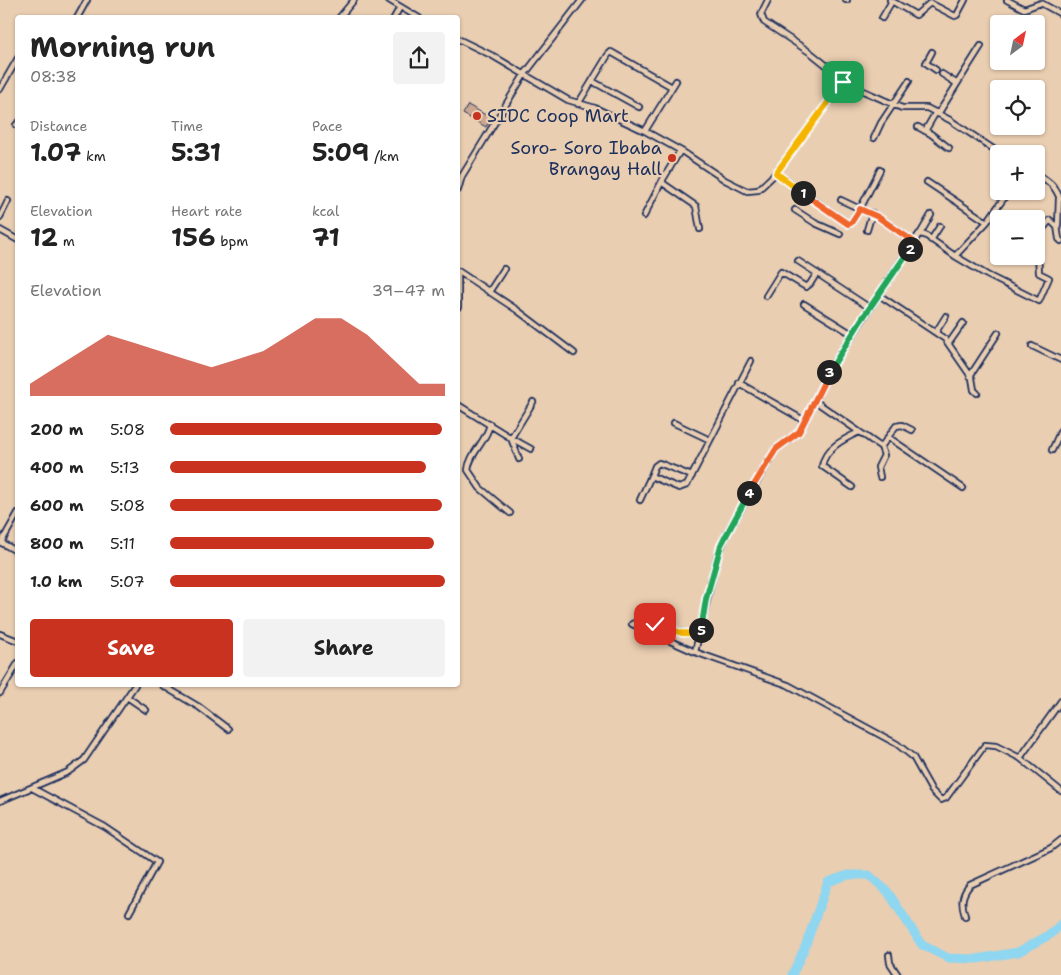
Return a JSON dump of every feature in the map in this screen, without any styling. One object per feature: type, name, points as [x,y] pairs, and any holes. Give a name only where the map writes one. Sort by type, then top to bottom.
[{"type":"street","points":[[79,15],[87,0]]},
{"type":"street","points":[[342,15],[354,0]]},
{"type":"street","points":[[389,0],[414,15]]},
{"type":"street","points":[[460,183],[462,176],[524,75],[582,0]]},
{"type":"street","points":[[768,0],[761,14],[764,22],[811,53],[836,73],[843,82],[907,109],[927,108],[990,147]]},
{"type":"street","points":[[882,18],[891,1],[916,15],[930,3],[955,16],[965,0]]},
{"type":"street","points":[[1007,0],[1024,9],[1041,3],[1061,14]]},
{"type":"street","points":[[396,15],[400,7]]},
{"type":"street","points":[[460,39],[578,104],[595,108],[645,131],[680,151],[712,173],[747,190],[758,190],[776,173],[843,82]]},
{"type":"street","points":[[925,131],[981,46]]},
{"type":"street","points":[[578,104],[611,52],[672,87]]},
{"type":"street","points":[[932,52],[926,63],[936,70]]},
{"type":"street","points":[[0,89],[15,63]]},
{"type":"street","points":[[942,74],[956,82]]},
{"type":"street","points":[[592,81],[639,107]]},
{"type":"street","points":[[645,131],[676,81]]},
{"type":"street","points":[[874,138],[893,104],[909,81]]},
{"type":"street","points":[[918,127],[950,148]]},
{"type":"street","points":[[644,216],[680,151]]},
{"type":"street","points":[[776,173],[848,224],[851,223],[860,209],[880,170]]},
{"type":"street","points":[[1045,179],[1057,190],[1060,200],[1057,226],[1061,241]]},
{"type":"street","points":[[662,181],[696,206],[700,229]]},
{"type":"street","points":[[927,182],[987,222]]},
{"type":"street","points":[[841,200],[872,213],[914,242]]},
{"type":"street","points":[[956,256],[987,222],[1003,200]]},
{"type":"street","points":[[0,218],[8,201]]},
{"type":"street","points":[[795,210],[815,223],[840,234]]},
{"type":"street","points":[[866,230],[872,213]]},
{"type":"street","points":[[695,652],[706,599],[721,545],[776,449],[793,438],[805,421],[834,363],[931,215]]},
{"type":"street","points":[[920,234],[987,275],[1040,301],[1049,278],[1039,273],[1038,253],[1041,228],[1050,220],[1057,226]]},
{"type":"street","points":[[932,240],[940,226]]},
{"type":"street","points":[[0,230],[15,238]]},
{"type":"street","points":[[798,261],[870,308]]},
{"type":"street","points":[[489,292],[504,268]]},
{"type":"street","points":[[766,296],[781,272],[806,287],[817,273]]},
{"type":"street","points":[[460,274],[517,310],[574,353]]},
{"type":"street","points":[[879,295],[936,332],[949,344],[970,376],[974,390],[977,393]]},
{"type":"street","points":[[804,304],[852,334]]},
{"type":"street","points":[[936,332],[946,316]]},
{"type":"street","points":[[949,344],[963,323]]},
{"type":"street","points":[[970,376],[998,333]]},
{"type":"street","points":[[1032,346],[1061,360]]},
{"type":"street","points":[[651,476],[679,488],[686,485],[751,361]]},
{"type":"street","points":[[739,383],[805,421]]},
{"type":"street","points":[[815,401],[881,447],[884,455],[878,467],[880,477]]},
{"type":"street","points":[[511,438],[533,402]]},
{"type":"street","points":[[460,406],[531,449]]},
{"type":"street","points":[[674,423],[710,440]]},
{"type":"street","points":[[490,424],[487,434],[469,464],[468,470],[480,488],[510,513]]},
{"type":"street","points":[[881,447],[898,425],[912,430]]},
{"type":"street","points":[[1052,450],[1061,430]]},
{"type":"street","points":[[852,487],[822,466],[824,459],[838,443],[859,432]]},
{"type":"street","points":[[888,437],[963,488]]},
{"type":"street","points":[[511,438],[519,459]]},
{"type":"street","points":[[640,500],[655,466],[659,463],[692,476]]},
{"type":"street","points":[[15,518],[1,542],[15,550]]},
{"type":"street","points":[[700,634],[687,634],[645,622],[632,624],[695,652],[788,685],[897,744],[913,757],[932,791],[942,800],[946,798],[985,745],[996,746],[1020,758],[1061,792]]},
{"type":"street","points":[[0,634],[15,640]]},
{"type":"street","points":[[0,693],[15,668]]},
{"type":"street","points":[[0,801],[68,772],[84,760],[134,687]]},
{"type":"street","points":[[165,687],[199,707],[228,729]]},
{"type":"street","points":[[127,697],[146,710]]},
{"type":"street","points":[[1020,758],[1061,701]]},
{"type":"street","points":[[32,788],[105,827],[157,862],[129,913]]},
{"type":"street","points":[[965,916],[962,901],[970,885],[1051,848],[1061,840]]},
{"type":"street","points":[[889,955],[890,963],[898,975]]},
{"type":"building","name":"SIDC Coop Mart","points":[[468,105],[491,118],[486,127],[463,114]]},
{"type":"waterway","points":[[792,975],[805,947],[828,882],[848,875],[869,875],[888,892],[922,945],[948,958],[977,959],[1018,952],[1051,934],[1061,924]]},
{"type":"place","name":"SIDC Coop Mart","points":[[477,116]]},
{"type":"place","name":"Soro- Soro Ibaba Brangay Hall","points":[[672,158]]},
{"type":"route","points":[[655,624],[682,633],[700,634],[706,599],[717,557],[727,533],[778,446],[793,438],[799,432],[834,363],[860,322],[896,272],[914,242],[869,211],[860,209],[851,223],[848,224],[776,173],[792,148],[832,99],[843,82]]}]
